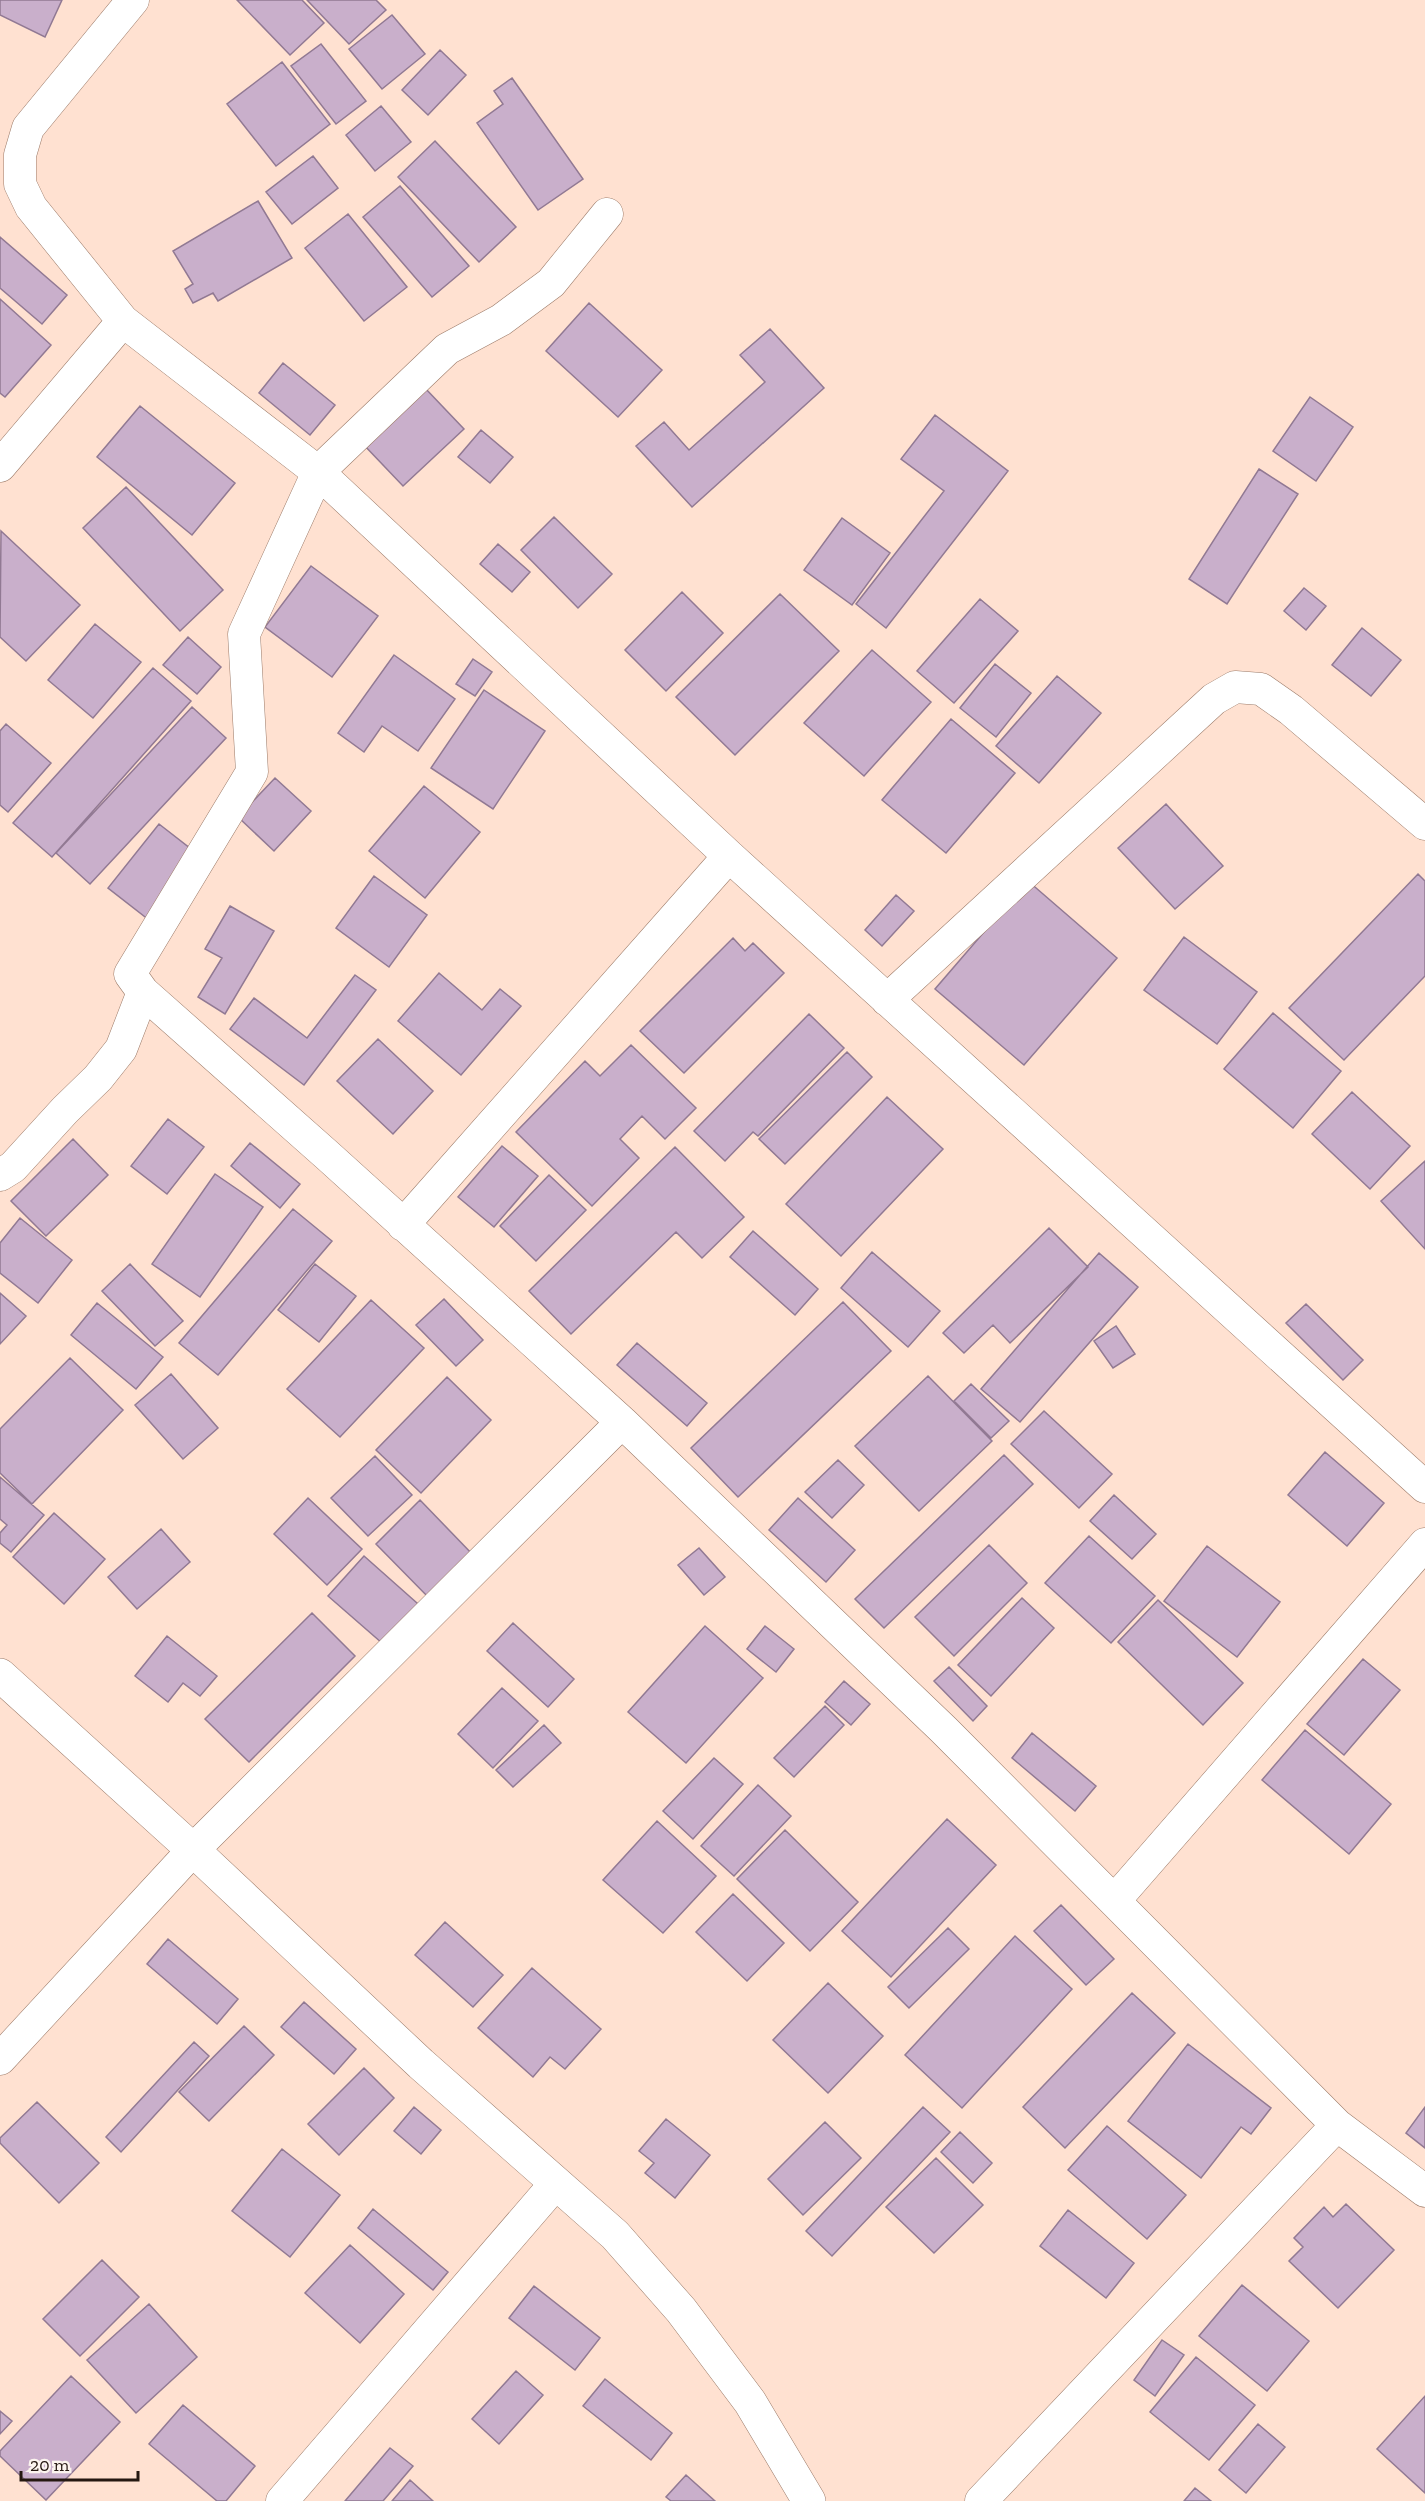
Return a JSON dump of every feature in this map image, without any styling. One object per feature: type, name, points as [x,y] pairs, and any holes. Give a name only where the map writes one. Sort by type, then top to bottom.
[{"type":"street","points":[[133,0],[28,128],[20,155],[20,183],[31,207],[123,321],[318,472],[886,1000],[1425,1487]]},
{"type":"street","points":[[607,214],[551,283],[501,320],[447,349],[318,472],[244,634],[252,772],[130,974],[143,992],[622,1422],[952,1738],[1337,2125],[1425,2191]]},
{"type":"street","points":[[0,466],[123,321]]},
{"type":"street","points":[[886,1000],[1214,699],[1235,687],[1261,689],[1292,710],[1425,824]]},
{"type":"street","points":[[403,1225],[729,856]]},
{"type":"street","points":[[0,1175],[13,1167],[64,1110],[98,1078],[121,1049],[143,992]]},
{"type":"street","points":[[0,2059],[193,1850],[622,1422]]},
{"type":"street","points":[[1115,1900],[1425,1544]]},
{"type":"street","points":[[0,1675],[193,1850],[421,2064],[615,2235],[681,2310],[750,2402],[809,2501]]},
{"type":"street","points":[[981,2501],[1337,2125]]},
{"type":"street","points":[[282,2501],[556,2183]]},
{"type":"building","points":[[0,0],[62,0],[45,37],[0,15]]},
{"type":"building","points":[[237,0],[302,0],[324,23],[290,55]]},
{"type":"building","points":[[307,0],[376,0],[386,10],[349,44]]},
{"type":"building","points":[[392,15],[425,54],[382,89],[349,49]]},
{"type":"building","points":[[321,44],[366,101],[336,124],[291,66]]},
{"type":"building","points":[[440,50],[466,75],[428,115],[402,90]]},
{"type":"building","points":[[282,62],[330,124],[276,166],[227,104]]},
{"type":"building","points":[[512,78],[583,179],[538,210],[477,123],[503,104],[494,91]]},
{"type":"building","points":[[381,106],[411,142],[375,171],[346,135]]},
{"type":"building","points":[[435,141],[516,227],[479,262],[398,177]]},
{"type":"building","points":[[313,156],[338,188],[292,224],[266,192]]},
{"type":"building","points":[[400,186],[469,266],[432,297],[363,217]]},
{"type":"building","points":[[258,201],[292,258],[218,301],[213,293],[193,303],[185,289],[193,284],[173,251]]},
{"type":"building","points":[[348,214],[407,287],[364,321],[305,248]]},
{"type":"building","points":[[0,237],[67,295],[42,324],[0,288]]},
{"type":"building","points":[[0,299],[51,345],[5,397],[0,393]]},
{"type":"building","points":[[589,303],[662,370],[618,417],[546,351]]},
{"type":"building","points":[[770,329],[824,388],[692,507],[636,446],[664,422],[689,450],[765,382],[740,355]]},
{"type":"building","points":[[283,363],[335,405],[310,435],[259,393]]},
{"type":"building","points":[[424,387],[464,429],[403,486],[363,444]]},
{"type":"building","points":[[1310,397],[1353,427],[1316,481],[1273,451]]},
{"type":"building","points":[[140,406],[235,483],[192,535],[97,457]]},
{"type":"building","points":[[935,415],[1008,471],[886,628],[856,604],[944,491],[901,459]]},
{"type":"building","points":[[481,430],[513,457],[490,483],[458,457]]},
{"type":"building","points":[[1259,469],[1298,494],[1227,604],[1189,579]]},
{"type":"building","points":[[126,487],[223,590],[180,631],[83,528]]},
{"type":"building","points":[[554,517],[612,574],[578,608],[521,550]]},
{"type":"building","points":[[842,518],[890,553],[852,605],[804,570]]},
{"type":"building","points":[[1,531],[80,605],[26,661],[0,637]]},
{"type":"building","points":[[498,544],[530,572],[512,592],[480,564]]},
{"type":"building","points":[[311,566],[378,616],[332,677],[265,627]]},
{"type":"building","points":[[1304,588],[1326,606],[1306,630],[1284,611]]},
{"type":"building","points":[[682,592],[723,633],[666,691],[625,650]]},
{"type":"building","points":[[780,594],[839,651],[735,755],[676,697]]},
{"type":"building","points":[[980,599],[1018,631],[954,703],[917,671]]},
{"type":"building","points":[[95,624],[141,662],[93,718],[48,680]]},
{"type":"building","points":[[1362,628],[1401,660],[1371,696],[1332,665]]},
{"type":"building","points":[[188,637],[221,667],[197,694],[163,665]]},
{"type":"building","points":[[872,650],[931,702],[864,776],[804,723]]},
{"type":"building","points":[[394,655],[455,699],[418,751],[382,726],[364,752],[338,733]]},
{"type":"building","points":[[473,659],[492,672],[475,696],[456,684]]},
{"type":"building","points":[[995,664],[1031,693],[996,737],[960,708]]},
{"type":"building","points":[[153,668],[191,701],[52,857],[13,823]]},
{"type":"building","points":[[1057,676],[1101,713],[1039,783],[996,746]]},
{"type":"building","points":[[484,690],[545,731],[493,809],[431,768]]},
{"type":"building","points":[[192,707],[226,738],[90,884],[56,853]]},
{"type":"building","points":[[951,719],[1015,773],[946,853],[882,800]]},
{"type":"building","points":[[6,724],[51,763],[8,812],[0,805],[0,731]]},
{"type":"building","points":[[275,778],[311,811],[274,851],[238,817]]},
{"type":"building","points":[[424,786],[480,832],[425,898],[369,851]]},
{"type":"building","points":[[1166,804],[1223,866],[1175,909],[1118,848]]},
{"type":"building","points":[[159,824],[200,856],[149,920],[108,888]]},
{"type":"building","points":[[1418,874],[1425,881],[1425,976],[1344,1060],[1289,1008]]},
{"type":"building","points":[[374,876],[427,915],[389,967],[336,928]]},
{"type":"building","points":[[1028,881],[1117,958],[1024,1065],[935,989]]},
{"type":"building","points":[[896,895],[914,911],[882,946],[865,930]]},
{"type":"building","points":[[230,906],[274,931],[225,1014],[198,997],[222,958],[205,949]]},
{"type":"building","points":[[1184,937],[1257,992],[1217,1044],[1144,990]]},
{"type":"building","points":[[733,938],[745,951],[753,943],[784,973],[684,1073],[640,1031]]},
{"type":"building","points":[[439,973],[482,1010],[500,989],[521,1006],[461,1075],[398,1021]]},
{"type":"building","points":[[355,975],[376,990],[304,1085],[230,1029],[254,998],[307,1038]]},
{"type":"building","points":[[1273,1013],[1341,1071],[1293,1128],[1224,1069]]},
{"type":"building","points":[[809,1014],[844,1048],[758,1136],[753,1132],[725,1161],[694,1131]]},
{"type":"building","points":[[378,1039],[433,1091],[393,1134],[337,1081]]},
{"type":"building","points":[[631,1045],[696,1108],[665,1139],[642,1116],[620,1139],[639,1158],[592,1206],[516,1132],[585,1061],[600,1076]]},
{"type":"building","points":[[847,1052],[872,1077],[785,1164],[759,1139]]},
{"type":"building","points":[[1352,1092],[1410,1146],[1370,1189],[1312,1134]]},
{"type":"building","points":[[887,1097],[943,1149],[841,1256],[786,1204]]},
{"type":"building","points":[[168,1119],[204,1147],[167,1194],[131,1166]]},
{"type":"building","points":[[73,1139],[108,1175],[46,1236],[11,1201]]},
{"type":"building","points":[[250,1143],[300,1184],[280,1208],[231,1166]]},
{"type":"building","points":[[502,1146],[538,1176],[494,1227],[458,1197]]},
{"type":"building","points":[[675,1147],[744,1217],[702,1258],[676,1232],[571,1334],[529,1291]]},
{"type":"building","points":[[1425,1161],[1425,1249],[1381,1201]]},
{"type":"building","points":[[215,1174],[263,1207],[200,1297],[152,1264]]},
{"type":"building","points":[[549,1175],[586,1210],[536,1261],[500,1226]]},
{"type":"building","points":[[293,1209],[332,1241],[218,1375],[179,1343]]},
{"type":"building","points":[[20,1218],[72,1260],[38,1303],[0,1273],[0,1243]]},
{"type":"building","points":[[1049,1228],[1088,1267],[1010,1343],[993,1325],[964,1353],[943,1333]]},
{"type":"building","points":[[753,1231],[818,1289],[795,1315],[730,1257]]},
{"type":"building","points":[[872,1252],[940,1311],[908,1347],[841,1288]]},
{"type":"building","points":[[1099,1253],[1138,1287],[1020,1422],[981,1389]]},
{"type":"building","points":[[130,1264],[183,1321],[155,1346],[102,1291]]},
{"type":"building","points":[[315,1264],[356,1296],[319,1342],[278,1310]]},
{"type":"building","points":[[0,1293],[26,1316],[0,1344]]},
{"type":"building","points":[[444,1299],[483,1340],[456,1366],[416,1325]]},
{"type":"building","points":[[371,1300],[424,1348],[340,1437],[287,1389]]},
{"type":"building","points":[[843,1302],[891,1351],[738,1497],[691,1448]]},
{"type":"building","points":[[97,1303],[163,1357],[136,1389],[71,1335]]},
{"type":"building","points":[[1306,1304],[1363,1360],[1343,1380],[1286,1323]]},
{"type":"building","points":[[1116,1326],[1135,1354],[1113,1368],[1094,1341]]},
{"type":"building","points":[[637,1343],[707,1403],[687,1426],[617,1365]]},
{"type":"building","points":[[70,1358],[123,1410],[32,1504],[0,1473],[0,1429]]},
{"type":"building","points":[[171,1374],[218,1428],[183,1459],[135,1405]]},
{"type":"building","points":[[928,1376],[992,1441],[919,1511],[855,1446]]},
{"type":"building","points":[[447,1377],[491,1420],[421,1493],[376,1450]]},
{"type":"building","points":[[971,1384],[1009,1421],[991,1438],[954,1401]]},
{"type":"building","points":[[1044,1411],[1112,1474],[1079,1508],[1011,1444]]},
{"type":"building","points":[[1325,1452],[1384,1503],[1347,1546],[1288,1495]]},
{"type":"building","points":[[1004,1455],[1033,1484],[884,1628],[855,1599]]},
{"type":"building","points":[[375,1456],[412,1495],[368,1536],[331,1498]]},
{"type":"building","points":[[838,1460],[864,1485],[832,1518],[805,1492]]},
{"type":"building","points":[[0,1477],[44,1515],[11,1552],[0,1543],[0,1533],[7,1525],[0,1519]]},
{"type":"building","points":[[1114,1495],[1156,1534],[1132,1559],[1090,1521]]},
{"type":"building","points":[[308,1498],[362,1549],[327,1585],[274,1534]]},
{"type":"building","points":[[798,1498],[855,1550],[826,1582],[769,1530]]},
{"type":"building","points":[[420,1500],[475,1557],[431,1600],[376,1544]]},
{"type":"building","points":[[54,1513],[105,1559],[64,1604],[13,1557]]},
{"type":"building","points":[[161,1529],[190,1562],[137,1609],[108,1577]]},
{"type":"building","points":[[1089,1536],[1155,1596],[1111,1643],[1045,1583]]},
{"type":"building","points":[[989,1545],[1027,1583],[954,1656],[915,1617]]},
{"type":"building","points":[[1207,1546],[1280,1602],[1237,1657],[1164,1601]]},
{"type":"building","points":[[699,1548],[725,1577],[704,1595],[678,1565]]},
{"type":"building","points":[[364,1556],[426,1611],[390,1650],[328,1596]]},
{"type":"building","points":[[1022,1598],[1054,1628],[991,1696],[958,1665]]},
{"type":"building","points":[[1158,1600],[1243,1683],[1203,1725],[1118,1642]]},
{"type":"building","points":[[312,1613],[355,1656],[249,1762],[205,1719]]},
{"type":"building","points":[[513,1623],[574,1679],[548,1707],[487,1651]]},
{"type":"building","points":[[705,1626],[763,1678],[686,1763],[628,1712]]},
{"type":"building","points":[[765,1626],[794,1649],[776,1672],[747,1649]]},
{"type":"building","points":[[167,1636],[217,1676],[200,1696],[183,1683],[168,1702],[135,1676]]},
{"type":"building","points":[[1363,1659],[1400,1690],[1344,1755],[1307,1724]]},
{"type":"building","points":[[949,1667],[987,1706],[973,1721],[934,1681]]},
{"type":"building","points":[[844,1681],[870,1704],[851,1725],[825,1702]]},
{"type":"building","points":[[502,1688],[538,1721],[493,1768],[458,1734]]},
{"type":"building","points":[[825,1706],[844,1725],[794,1777],[774,1758]]},
{"type":"building","points":[[544,1725],[561,1743],[513,1787],[496,1770]]},
{"type":"building","points":[[1305,1730],[1391,1804],[1349,1854],[1262,1780]]},
{"type":"building","points":[[1032,1733],[1096,1786],[1075,1811],[1012,1758]]},
{"type":"building","points":[[714,1758],[743,1784],[693,1839],[663,1811]]},
{"type":"building","points":[[758,1785],[791,1816],[734,1876],[701,1846]]},
{"type":"building","points":[[947,1819],[996,1865],[891,1977],[842,1931]]},
{"type":"building","points":[[657,1821],[716,1876],[663,1933],[603,1880]]},
{"type":"building","points":[[785,1830],[858,1902],[810,1951],[737,1879]]},
{"type":"building","points":[[733,1894],[784,1943],[747,1981],[696,1932]]},
{"type":"building","points":[[1061,1905],[1114,1959],[1086,1985],[1034,1931]]},
{"type":"building","points":[[445,1922],[503,1975],[473,2007],[415,1955]]},
{"type":"building","points":[[948,1928],[969,1949],[909,2008],[888,1987]]},
{"type":"building","points":[[1015,1936],[1072,1989],[962,2108],[905,2055]]},
{"type":"building","points":[[168,1939],[238,1999],[217,2024],[147,1964]]},
{"type":"building","points":[[532,1968],[601,2029],[565,2069],[550,2057],[533,2077],[478,2028]]},
{"type":"building","points":[[828,1983],[883,2036],[828,2093],[773,2040]]},
{"type":"building","points":[[1132,1993],[1175,2033],[1065,2148],[1023,2107]]},
{"type":"building","points":[[304,2002],[356,2049],[334,2074],[281,2027]]},
{"type":"building","points":[[244,2026],[274,2055],[209,2121],[179,2092]]},
{"type":"building","points":[[194,2042],[209,2056],[121,2152],[106,2137]]},
{"type":"building","points":[[1188,2044],[1271,2108],[1251,2134],[1241,2127],[1201,2178],[1128,2121]]},
{"type":"building","points":[[364,2068],[394,2098],[339,2155],[308,2124]]},
{"type":"building","points":[[37,2102],[99,2163],[59,2203],[0,2143],[0,2138]]},
{"type":"building","points":[[414,2107],[441,2130],[421,2154],[394,2131]]},
{"type":"building","points":[[923,2107],[950,2132],[832,2256],[806,2231]]},
{"type":"building","points":[[1425,2107],[1425,2148],[1406,2133]]},
{"type":"building","points":[[666,2119],[710,2155],[675,2198],[645,2173],[654,2163],[639,2151]]},
{"type":"building","points":[[825,2122],[861,2158],[803,2215],[768,2179]]},
{"type":"building","points":[[1107,2126],[1186,2195],[1147,2239],[1068,2170]]},
{"type":"building","points":[[960,2132],[992,2163],[973,2183],[941,2152]]},
{"type":"building","points":[[282,2149],[340,2195],[290,2257],[232,2211]]},
{"type":"building","points":[[936,2158],[983,2205],[934,2253],[886,2207]]},
{"type":"building","points":[[1346,2204],[1394,2250],[1338,2308],[1289,2261],[1303,2247],[1294,2238],[1324,2207],[1333,2217]]},
{"type":"building","points":[[373,2209],[448,2272],[433,2290],[358,2228]]},
{"type":"building","points":[[1068,2210],[1134,2263],[1106,2298],[1040,2246]]},
{"type":"building","points":[[350,2245],[404,2294],[360,2343],[305,2293]]},
{"type":"building","points":[[102,2260],[139,2297],[80,2356],[43,2319]]},
{"type":"building","points":[[1242,2285],[1309,2341],[1267,2391],[1199,2336]]},
{"type":"building","points":[[534,2286],[600,2338],[575,2370],[509,2318]]},
{"type":"building","points":[[149,2304],[197,2357],[136,2413],[87,2360]]},
{"type":"building","points":[[1162,2340],[1184,2355],[1155,2396],[1134,2380]]},
{"type":"building","points":[[1196,2357],[1255,2405],[1209,2460],[1150,2412]]},
{"type":"building","points":[[516,2371],[543,2395],[499,2444],[472,2419]]},
{"type":"building","points":[[71,2376],[120,2422],[46,2500],[0,2456],[0,2451]]},
{"type":"building","points":[[605,2379],[672,2433],[651,2460],[583,2406]]},
{"type":"building","points":[[1425,2396],[1425,2493],[1377,2449]]},
{"type":"building","points":[[183,2405],[255,2466],[226,2501],[217,2501],[149,2444]]},
{"type":"building","points":[[0,2411],[12,2421],[0,2434]]},
{"type":"building","points":[[1258,2424],[1285,2447],[1246,2493],[1219,2470]]},
{"type":"building","points":[[390,2448],[413,2466],[383,2501],[345,2501]]},
{"type":"building","points":[[686,2475],[715,2501],[671,2501],[666,2497]]},
{"type":"building","points":[[410,2480],[433,2501],[392,2501]]},
{"type":"building","points":[[1195,2488],[1211,2501],[1184,2501]]}]
